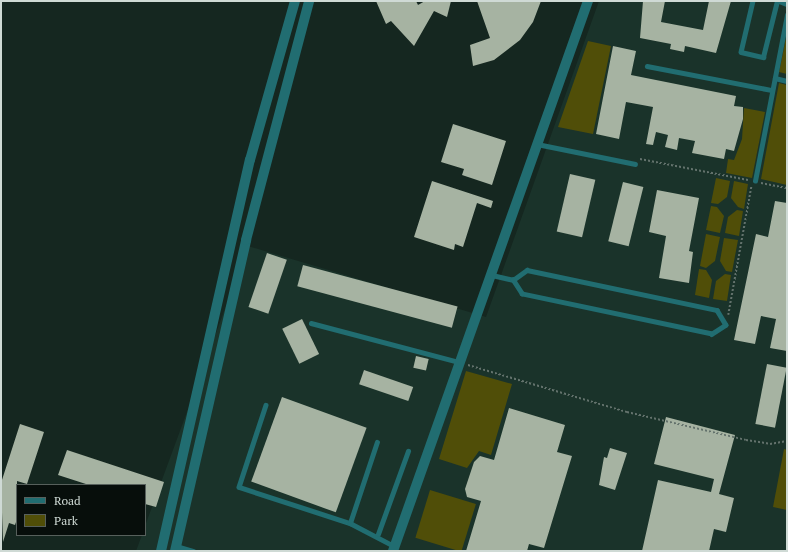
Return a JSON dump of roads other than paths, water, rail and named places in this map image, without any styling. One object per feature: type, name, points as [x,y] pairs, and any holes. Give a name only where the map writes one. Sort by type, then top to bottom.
[{"type":"street","points":[[162,551],[248,168],[295,1]]},
{"type":"street","points":[[176,549],[248,233],[309,1]]},
{"type":"street","points":[[393,548],[588,1]]},
{"type":"lane","points":[[753,1],[741,52],[763,57],[778,1],[787,4]]},
{"type":"lane","points":[[755,181],[787,15]]},
{"type":"lane","points":[[647,66],[772,90]]},
{"type":"lane","points":[[775,78],[787,81]]},
{"type":"lane","points":[[537,144],[634,164]]},
{"type":"lane","points":[[490,275],[513,280],[522,294],[583,307],[712,334],[726,325],[717,310],[527,270],[513,280]]},
{"type":"lane","points":[[311,322],[459,362]]},
{"type":"lane","points":[[266,406],[239,487],[350,523],[378,534],[393,548]]},
{"type":"lane","points":[[350,523],[377,442]]},
{"type":"lane","points":[[378,534],[408,451]]},
{"type":"lane","points":[[176,549],[192,551]]}]
